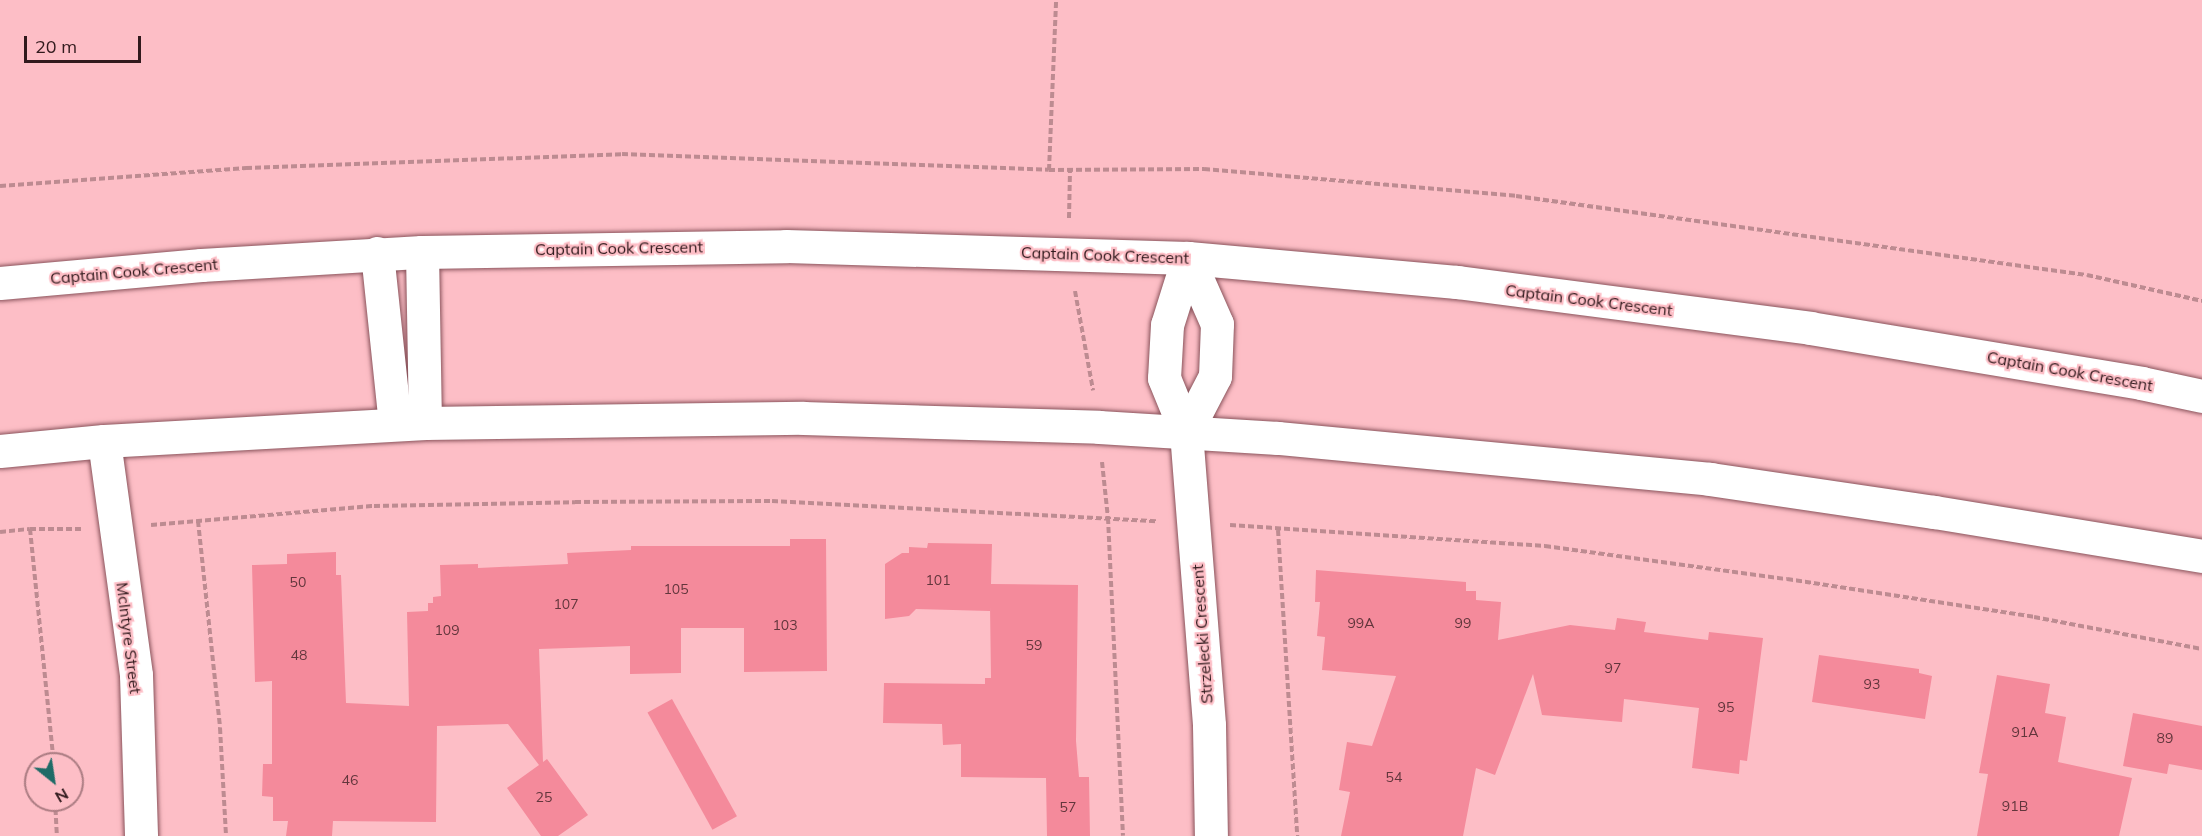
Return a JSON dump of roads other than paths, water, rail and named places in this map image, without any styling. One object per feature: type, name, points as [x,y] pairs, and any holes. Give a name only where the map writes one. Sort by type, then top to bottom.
[{"type":"main road","name":"Captain Cook Crescent","points":[[0,282],[377,253],[422,252],[786,246],[1188,258],[1457,282],[1798,327],[2141,383],[2202,396]]},
{"type":"main road","points":[[410,424],[422,252]]},
{"type":"main road","points":[[377,253],[410,424]]},
{"type":"main road","points":[[1186,432],[1215,375],[1217,324],[1188,258]]},
{"type":"main road","name":"Strzelecki Crescent","points":[[1188,258],[1167,325],[1164,378],[1186,432],[1209,725],[1211,836]]},
{"type":"main road","points":[[0,451],[104,441],[410,424],[803,418],[1099,427],[1472,455],[1710,479],[1934,512],[2202,556]]},
{"type":"main road","name":"McIntyre Street","points":[[104,441],[136,675],[141,836]]}]
